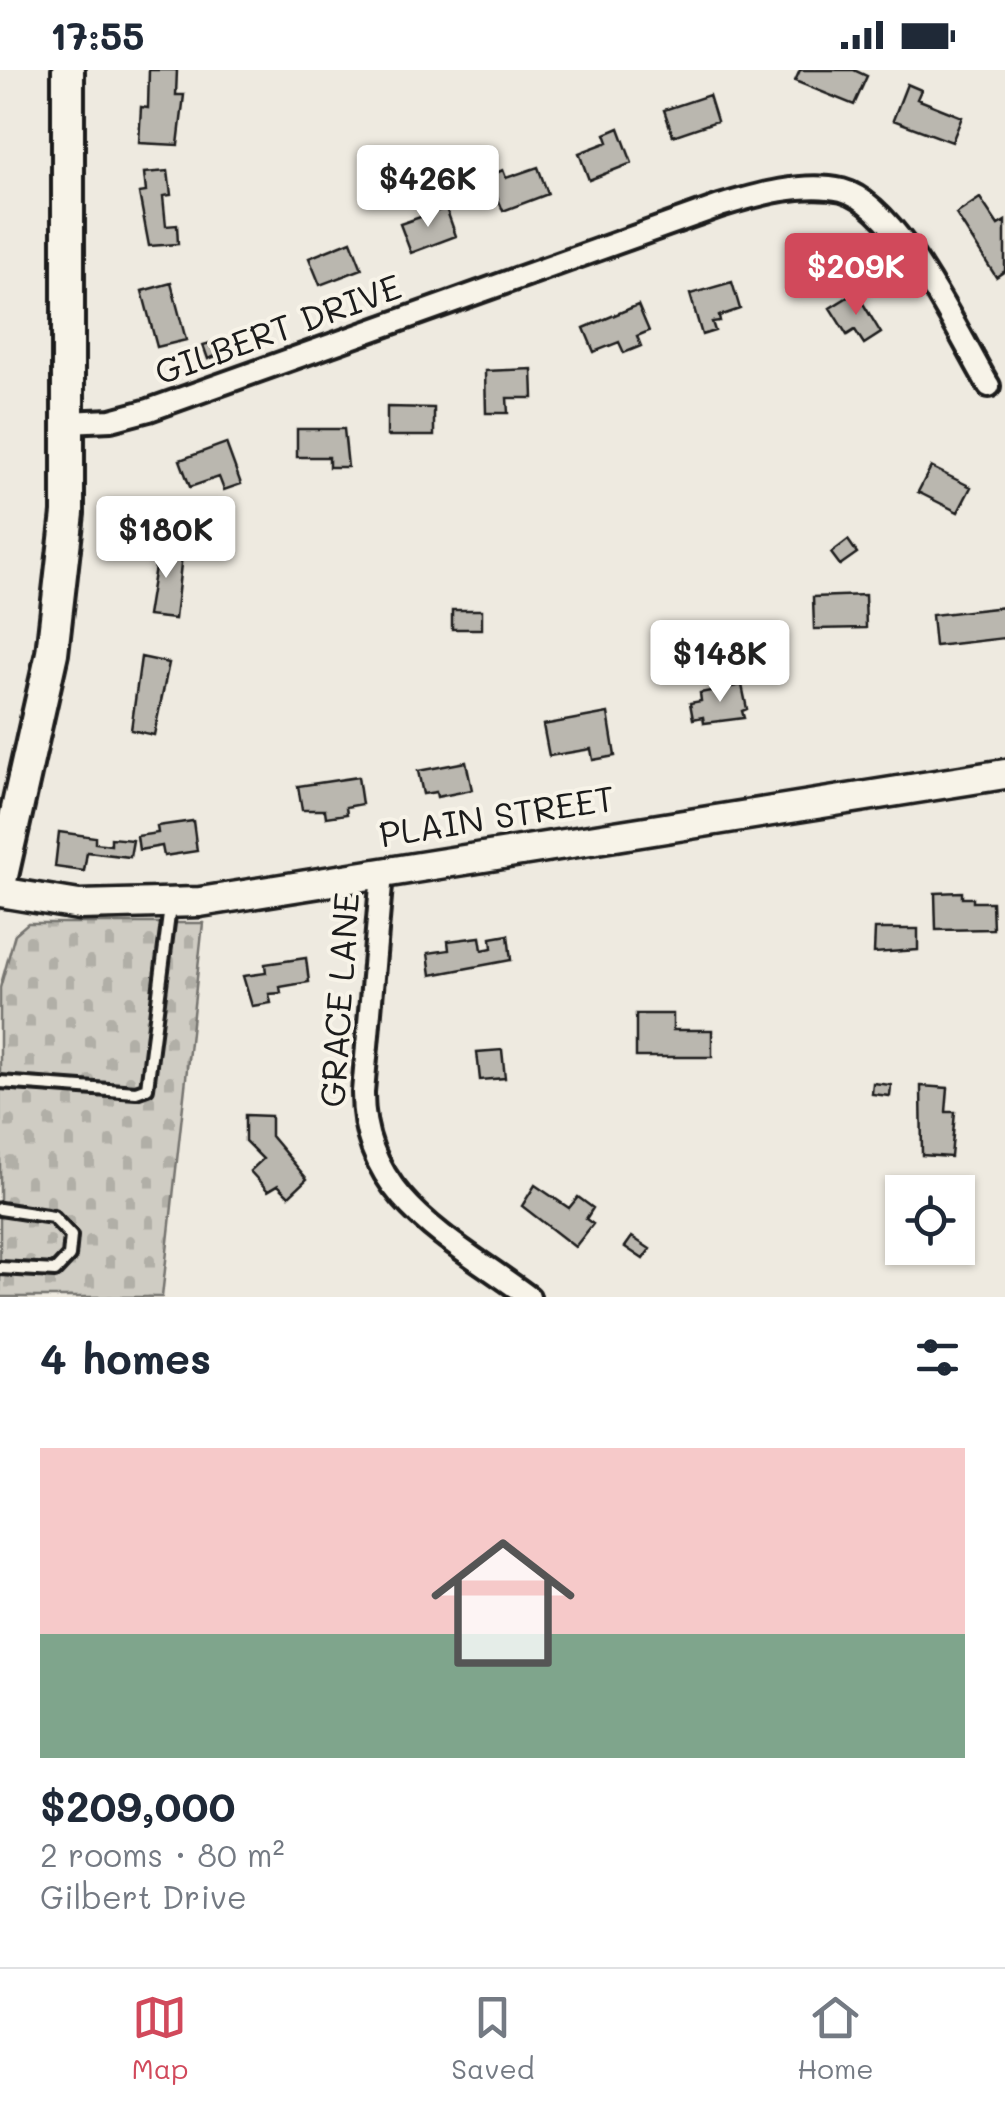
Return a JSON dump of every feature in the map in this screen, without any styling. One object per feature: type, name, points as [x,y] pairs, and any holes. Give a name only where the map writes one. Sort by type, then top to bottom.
[{"type":"main road","points":[[0,888],[52,653],[68,513],[68,70]]},
{"type":"street","name":"GILBERT DRIVE","points":[[67,422],[112,420],[150,410],[720,206],[760,193],[819,188],[843,190],[870,204],[889,226],[989,386]]},
{"type":"street","name":"PLAIN STREET","points":[[0,888],[79,905],[170,906],[1005,774]]},
{"type":"street","name":"GRACE LANE","points":[[382,874],[364,1092],[363,1122],[371,1152],[386,1182],[412,1210],[529,1297]]},
{"type":"lane","points":[[0,1082],[136,1092],[147,1088],[170,906]]},
{"type":"lane","points":[[0,1209],[52,1217],[71,1236],[68,1256],[56,1271],[0,1268]]},
{"type":"green space","points":[[28,923],[203,923],[162,1297],[0,1297],[0,988],[15,934]]},
{"type":"building","points":[[149,70],[177,70],[176,95],[184,95],[178,145],[139,143],[141,107],[148,108]]},
{"type":"building","points":[[800,70],[854,70],[867,76],[854,105],[795,81]]},
{"type":"building","points":[[907,84],[921,90],[917,99],[962,117],[952,142],[893,120]]},
{"type":"building","points":[[709,95],[717,121],[673,136],[664,110]]},
{"type":"building","points":[[619,128],[632,163],[589,180],[579,153],[608,142],[605,134]]},
{"type":"building","points":[[538,167],[548,194],[503,211],[489,176],[503,170],[506,178]]},
{"type":"building","points":[[168,171],[171,195],[163,196],[166,226],[177,225],[178,244],[149,246],[139,193],[146,192],[144,173]]},
{"type":"building","points":[[980,198],[998,225],[1005,221],[1005,271],[996,277],[956,214]]},
{"type":"building","points":[[446,208],[456,236],[411,253],[400,224]]},
{"type":"building","points":[[351,241],[362,269],[320,285],[309,258]]},
{"type":"building","points":[[732,282],[740,309],[719,316],[720,321],[712,322],[715,331],[702,335],[690,294]]},
{"type":"building","points":[[171,283],[186,340],[157,347],[142,291]]},
{"type":"building","points":[[856,292],[881,333],[864,344],[855,330],[847,335],[830,308]]},
{"type":"building","points":[[638,305],[649,331],[637,336],[641,346],[624,353],[619,342],[594,352],[584,328]]},
{"type":"building","points":[[217,341],[221,354],[208,359],[203,345]]},
{"type":"building","points":[[532,369],[533,398],[507,398],[508,413],[486,413],[485,371]]},
{"type":"building","points":[[387,407],[434,408],[434,436],[387,436]]},
{"type":"building","points":[[297,429],[344,429],[348,467],[329,467],[329,457],[297,457]]},
{"type":"building","points":[[226,443],[241,484],[224,490],[219,477],[190,487],[180,460]]},
{"type":"building","points":[[931,467],[971,487],[958,512],[918,492]]},
{"type":"building","points":[[848,540],[857,553],[840,565],[831,553]]},
{"type":"building","points":[[159,542],[183,545],[175,619],[147,616]]},
{"type":"building","points":[[865,595],[866,628],[814,629],[813,597]]},
{"type":"building","points":[[1005,607],[1005,638],[935,646],[932,615]]},
{"type":"building","points":[[452,610],[482,610],[482,629],[452,629]]},
{"type":"building","points":[[141,657],[169,663],[154,735],[131,730]]},
{"type":"building","points":[[742,685],[747,709],[742,711],[744,718],[704,723],[703,717],[693,719],[690,703],[701,701],[700,693]]},
{"type":"building","points":[[608,713],[615,756],[593,760],[591,749],[549,756],[543,725]]},
{"type":"building","points":[[466,762],[472,790],[437,797],[436,792],[423,794],[418,771]]},
{"type":"building","points":[[358,777],[362,804],[346,807],[347,814],[326,817],[325,810],[302,810],[298,786]]},
{"type":"building","points":[[193,821],[197,851],[164,856],[162,846],[139,850],[137,836],[158,833],[157,826]]},
{"type":"building","points":[[59,832],[95,837],[95,843],[111,845],[111,838],[133,840],[130,857],[87,852],[84,871],[55,867]]},
{"type":"building","points":[[962,892],[962,898],[973,898],[973,902],[992,902],[993,929],[936,930],[935,893]]},
{"type":"building","points":[[875,929],[918,929],[918,950],[874,953]]},
{"type":"building","points":[[508,935],[511,960],[431,975],[428,953],[449,950],[448,941],[480,937],[482,950],[492,948],[491,938]]},
{"type":"building","points":[[306,958],[309,982],[280,987],[281,993],[269,994],[271,1003],[252,1006],[243,976],[266,973],[265,964]]},
{"type":"building","points":[[636,1014],[673,1014],[673,1030],[712,1030],[712,1057],[636,1057]]},
{"type":"building","points":[[502,1050],[505,1078],[480,1080],[477,1052]]},
{"type":"building","points":[[873,1083],[891,1085],[890,1096],[872,1094]]},
{"type":"building","points":[[921,1086],[948,1088],[946,1112],[955,1112],[951,1157],[922,1155]]},
{"type":"building","points":[[245,1115],[271,1116],[271,1136],[307,1179],[289,1196],[278,1185],[268,1191],[250,1171],[263,1159],[245,1141]]},
{"type":"building","points":[[535,1185],[569,1208],[578,1197],[593,1208],[586,1219],[593,1224],[575,1247],[522,1206]]},
{"type":"building","points":[[632,1237],[650,1249],[643,1259],[625,1247]]}]
